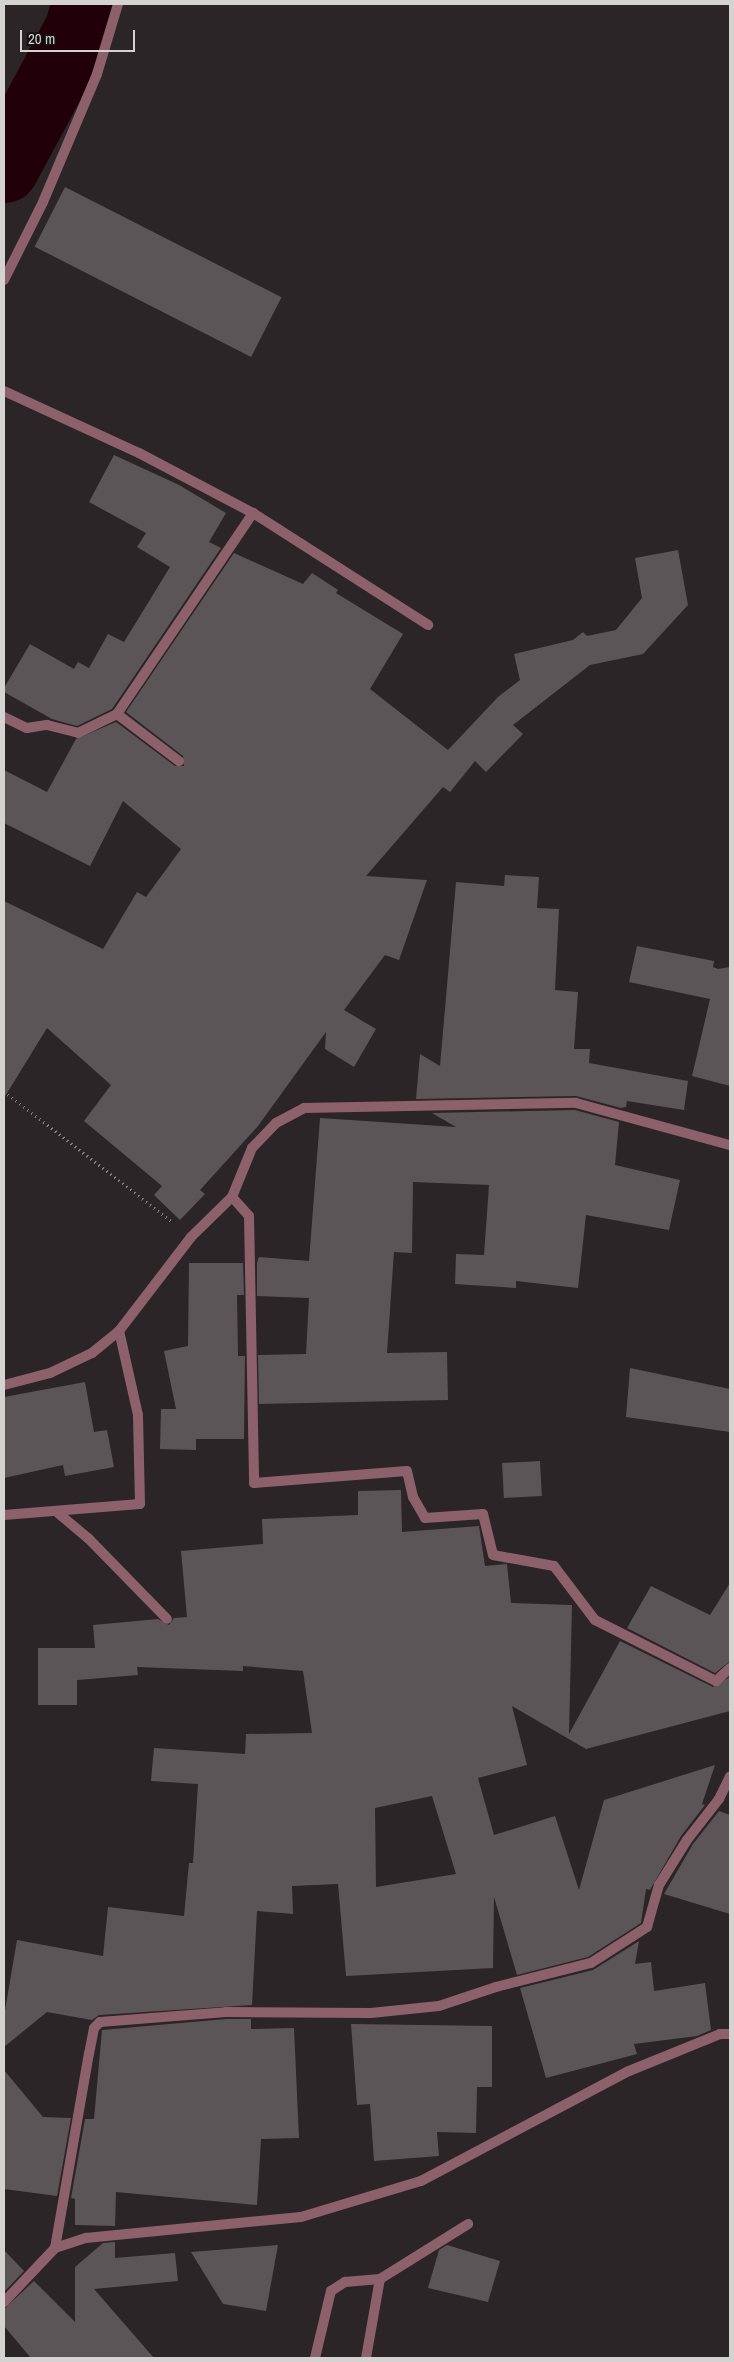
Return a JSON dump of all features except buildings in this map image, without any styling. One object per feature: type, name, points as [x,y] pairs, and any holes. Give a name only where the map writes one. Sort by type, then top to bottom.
[{"type":"street","points":[[4,280],[43,202],[97,74],[118,4]]},
{"type":"street","points":[[4,391],[140,453],[253,513],[428,625]]},
{"type":"street","points":[[4,717],[27,728],[47,725],[78,732],[117,714],[253,513]]},
{"type":"street","points":[[117,714],[179,761]]},
{"type":"street","points":[[4,1385],[50,1373],[92,1353],[119,1331],[191,1237],[232,1197],[252,1148],[276,1123],[304,1108],[576,1103],[730,1145]]},
{"type":"street","points":[[232,1197],[249,1216],[254,1483],[407,1471],[413,1497],[425,1518],[483,1514],[493,1555],[554,1566],[595,1620],[716,1681],[730,1668]]},
{"type":"street","points":[[4,1515],[58,1513],[140,1504],[138,1415],[119,1331]]},
{"type":"street","points":[[58,1513],[82,1532],[167,1619]]},
{"type":"street","points":[[55,2248],[88,2054],[94,2028],[100,2022],[226,2012],[371,2013],[439,2006],[496,1986],[591,1963],[647,1927],[659,1885],[687,1840],[719,1799],[730,1776]]},
{"type":"street","points":[[4,2302],[55,2248],[86,2238],[301,2217],[421,2181],[629,2071],[720,2034],[730,2034]]},
{"type":"street","points":[[315,2358],[330,2291],[344,2282],[380,2279],[468,2224]]},
{"type":"street","points":[[366,2358],[380,2279]]},
{"type":"path","points":[[4,1091],[191,1237]]},
{"type":"waterway","points":[[4,168],[78,30],[86,4]]}]
